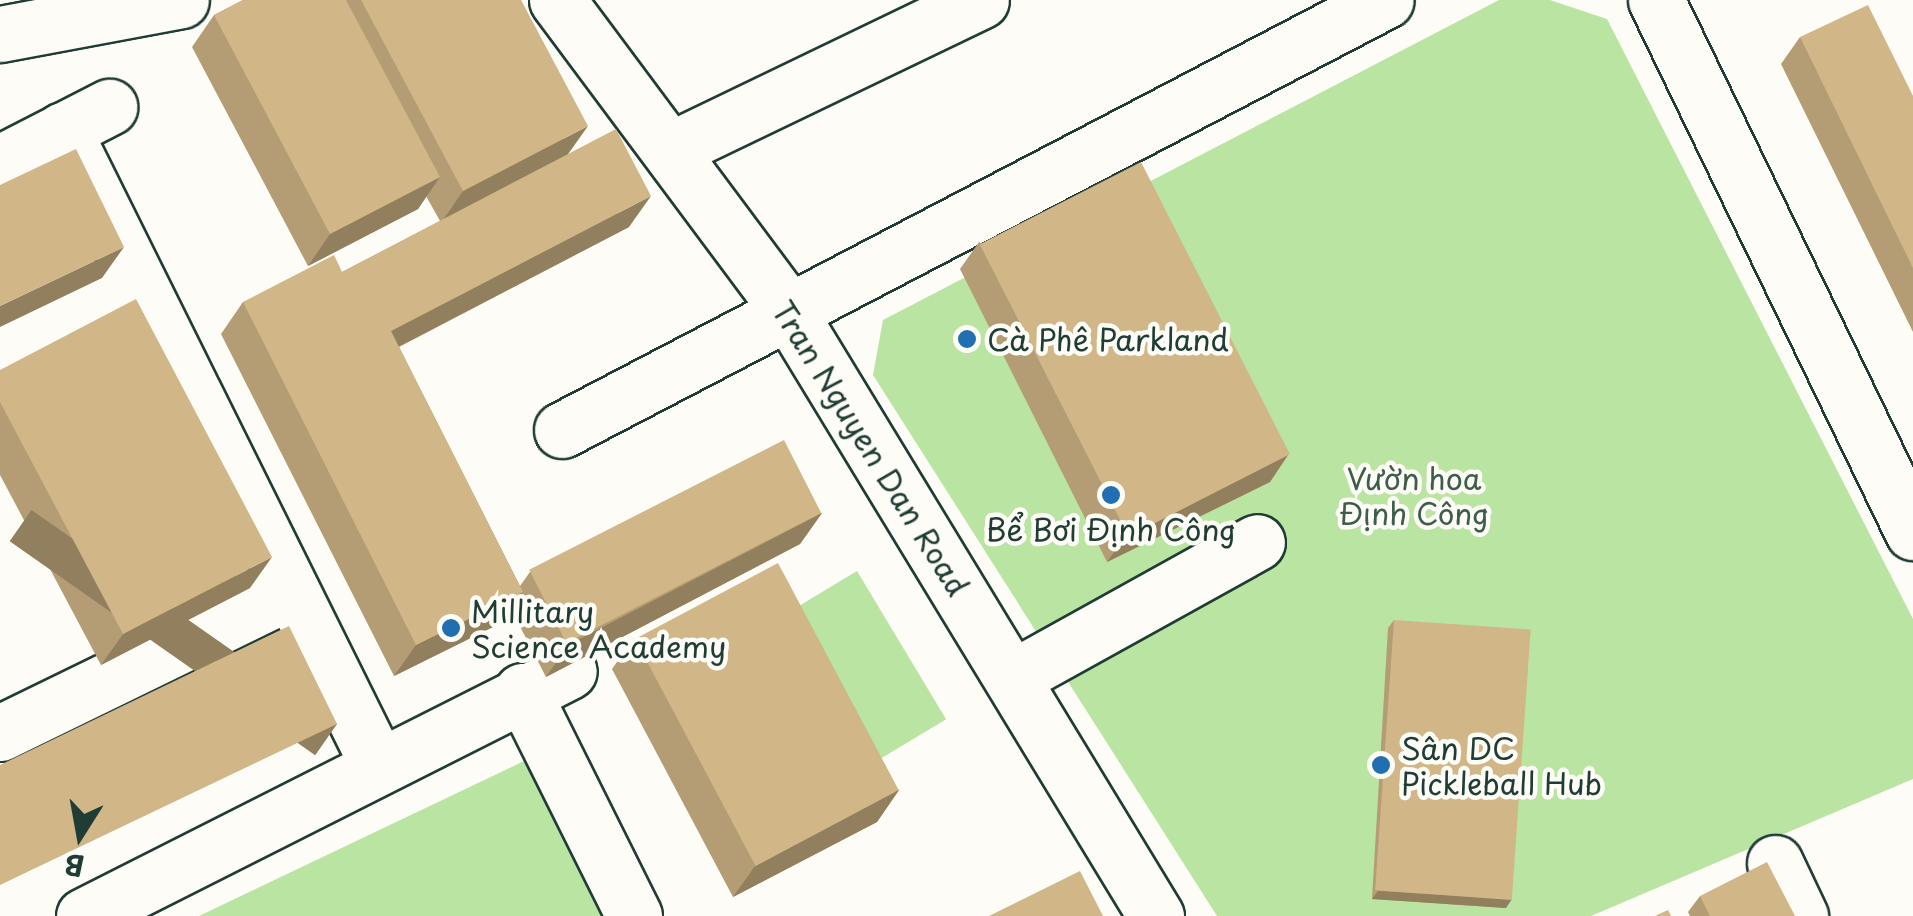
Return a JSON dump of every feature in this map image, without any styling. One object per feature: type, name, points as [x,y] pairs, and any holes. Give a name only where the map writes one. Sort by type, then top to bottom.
[{"type":"street","points":[[0,34],[181,0]]},
{"type":"street","name":"Tran Nguyen Dan Road","points":[[557,0],[785,306],[1156,916]]},
{"type":"street","points":[[670,150],[981,0]]},
{"type":"street","points":[[562,430],[785,306],[1386,0]]},
{"type":"street","points":[[1656,0],[1913,532]]},
{"type":"street","points":[[0,162],[86,119],[135,284],[376,763]]},
{"type":"street","points":[[0,352],[135,284]]},
{"type":"street","points":[[1012,678],[1257,542]]},
{"type":"street","points":[[0,733],[289,592]]},
{"type":"street","points":[[90,915],[376,763],[546,681],[634,916]]},
{"type":"street","points":[[1775,863],[1800,916]]},
{"type":"green space","name":"Vườn hoa Định Công","points":[[1499,0],[1550,0],[1607,19],[1913,619],[1913,779],[1591,916],[1217,916],[873,375],[883,320]]},
{"type":"green space","points":[[857,571],[946,719],[866,767],[777,619]]},
{"type":"green space","points":[[524,761],[601,916],[199,916]]},
{"type":"building","points":[[243,0],[346,0],[440,177],[330,234],[214,15]]},
{"type":"building","points":[[361,0],[521,0],[588,126],[463,191]]},
{"type":"building","points":[[1868,5],[1913,96],[1913,268],[1800,37]]},
{"type":"building","points":[[616,129],[651,196],[391,331],[523,592],[416,645],[243,302],[334,255],[342,272]]},
{"type":"building","points":[[76,149],[124,247],[0,306],[0,185]]},
{"type":"building","points":[[1141,162],[1290,454],[1129,536],[980,244]]},
{"type":"building","points":[[136,299],[272,557],[123,634],[0,402],[0,370]]},
{"type":"building","points":[[784,440],[821,513],[566,643],[529,570]]},
{"type":"building","points":[[778,563],[899,790],[756,866],[635,639]]},
{"type":"building","points":[[1394,620],[1531,630],[1512,900],[1375,890]]},
{"type":"building","points":[[289,626],[337,724],[0,885],[0,765]]},
{"type":"building","points":[[1767,862],[1795,916],[1710,916],[1700,896]]},
{"type":"building","points":[[1080,871],[1103,916],[989,916]]},
{"type":"place","name":"Cà Phê Parkland","points":[[967,339]]},
{"type":"place","name":"Bể Bơi Định Công","points":[[1111,495]]},
{"type":"place","name":"Millitary Science Academy","points":[[451,628]]},
{"type":"place","name":"Sân DC Pickleball Hub","points":[[1381,765]]}]
